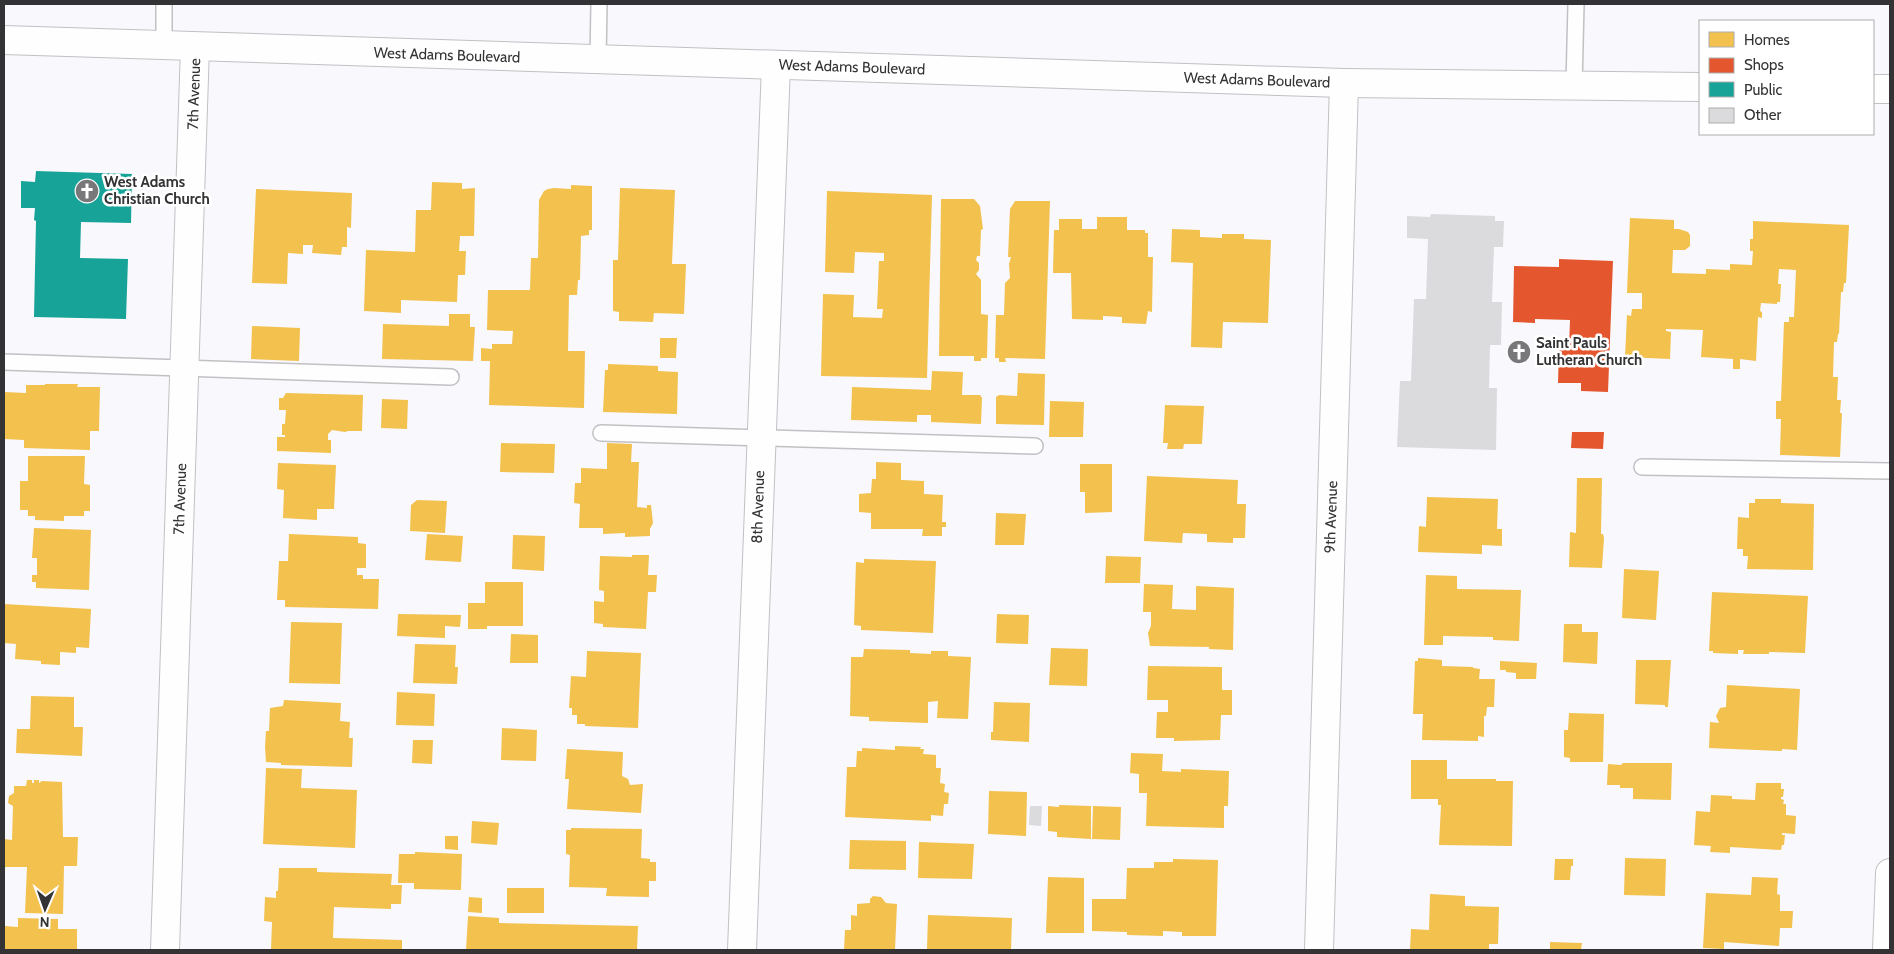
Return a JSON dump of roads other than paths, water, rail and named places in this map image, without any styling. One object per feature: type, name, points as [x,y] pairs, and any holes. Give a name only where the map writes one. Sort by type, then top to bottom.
[{"type":"street","name":"West Adams Boulevard","points":[[4,40],[1344,83],[1699,87]]},
{"type":"street","name":"7th Avenue","points":[[165,950],[195,47]]},
{"type":"street","name":"8th Avenue","points":[[742,950],[776,65]]},
{"type":"street","name":"9th Avenue","points":[[1319,950],[1344,83]]},
{"type":"street","points":[[1874,89],[1890,90]]},
{"type":"street","points":[[1887,950],[1890,873]]},
{"type":"lane","points":[[164,4],[164,46]]},
{"type":"lane","points":[[598,60],[600,4]]},
{"type":"lane","points":[[1574,86],[1576,4]]},
{"type":"lane","points":[[4,362],[451,377]]},
{"type":"lane","points":[[601,433],[1036,446]]},
{"type":"lane","points":[[1642,467],[1890,471]]},
{"type":"place","name":"West Adams Christian Church","points":[[87,191]]},
{"type":"place","name":"Saint Pauls Lutheran Church","points":[[1519,352]]}]
